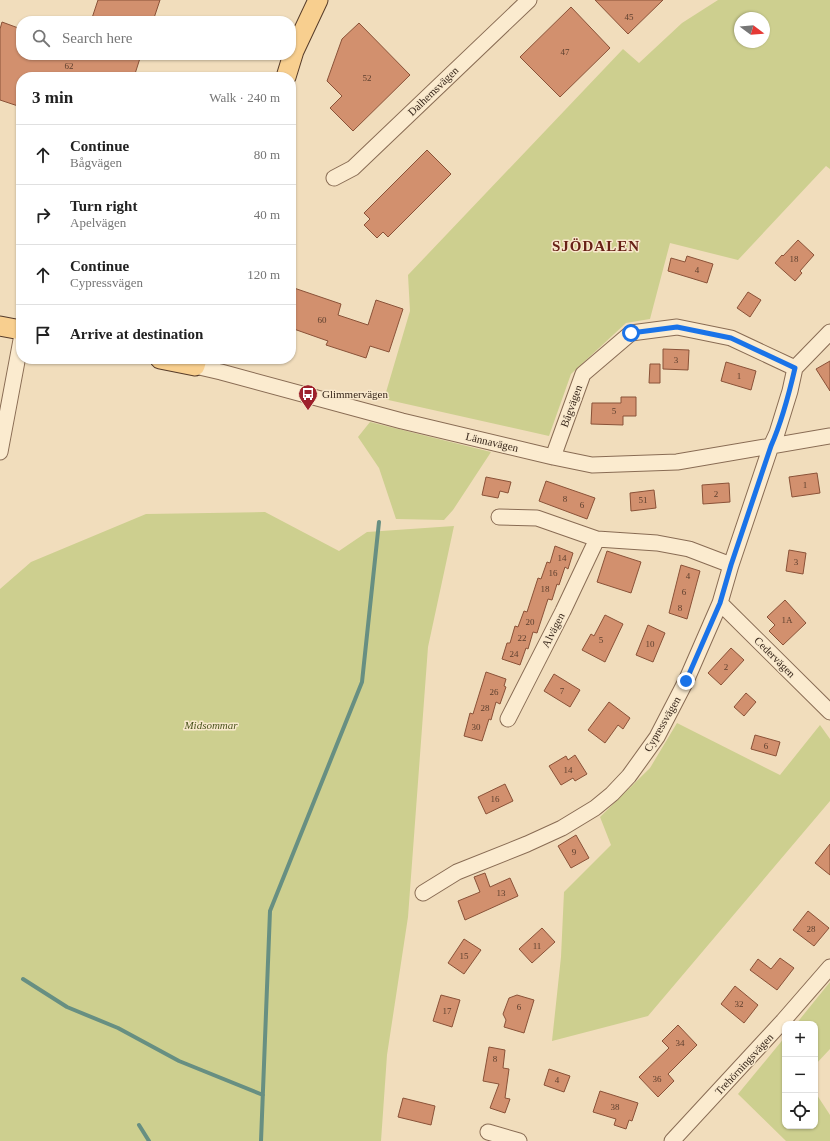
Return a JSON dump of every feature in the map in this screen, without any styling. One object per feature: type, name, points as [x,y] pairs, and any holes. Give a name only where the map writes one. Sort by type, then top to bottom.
[{"type":"main road","points":[[296,47],[318,0]]},
{"type":"main road","points":[[288,72],[291,60]]},
{"type":"main road","points":[[0,326],[16,329]]},
{"type":"street","name":"Dalhemsvägen","points":[[334,178],[353,168],[529,0]]},
{"type":"street","name":"Bågvägen","points":[[553,457],[583,374],[631,333],[677,327],[731,338],[795,368]]},
{"type":"street","points":[[795,368],[830,332]]},
{"type":"street","points":[[0,452],[16,364]]},
{"type":"street","name":"Lännavägen","points":[[199,364],[229,374],[402,421],[592,465],[677,462],[830,436]]},
{"type":"street","name":"Cypressvägen","points":[[423,893],[457,872],[527,844],[562,828],[595,808],[612,794],[629,776],[657,737],[686,681],[720,603],[731,565],[771,446],[777,433],[790,391],[795,368]]},
{"type":"street","points":[[498,517],[537,518],[597,539],[664,544],[689,549],[731,565]]},
{"type":"street","name":"Alvägen","points":[[508,719],[563,611],[597,539]]},
{"type":"street","name":"Cedervägen","points":[[720,603],[830,712]]},
{"type":"street","name":"Trehörningsvägen","points":[[672,1141],[783,1021],[830,967]]},
{"type":"street","points":[[488,1132],[519,1141]]},
{"type":"green space","points":[[718,0],[830,0],[830,169],[826,166],[738,260],[670,243],[650,319],[626,323],[571,374],[549,436],[384,399],[410,311],[408,275],[623,49],[639,63],[682,23]]},
{"type":"green space","points":[[370,422],[491,452],[453,510],[444,520],[396,519],[379,468],[358,437]]},
{"type":"green space","name":"Midsommar","points":[[265,512],[339,551],[367,532],[454,526],[428,647],[408,917],[387,1055],[381,1141],[0,1141],[0,589],[31,562],[146,514]]},
{"type":"green space","points":[[677,723],[780,775],[820,725],[830,739],[830,801],[648,1016],[552,1041],[561,957],[564,892],[611,845],[600,817],[650,768]]},
{"type":"green space","points":[[830,982],[830,1049],[818,1062],[818,1021],[798,1021]]},
{"type":"green space","points":[[782,1041],[782,1129],[818,1129],[818,1097],[830,1115],[830,1141],[786,1141],[738,1094]]},
{"type":"building","points":[[98,0],[160,0],[155,16],[93,16]]},
{"type":"building","points":[[595,0],[663,0],[628,34]]},
{"type":"building","points":[[571,7],[610,48],[560,97],[520,57]]},
{"type":"building","points":[[2,22],[16,27],[16,60],[139,60],[136,72],[16,72],[16,105],[0,100],[0,29]]},
{"type":"building","points":[[359,23],[410,75],[353,131],[330,108],[342,96],[327,81],[342,39]]},
{"type":"building","points":[[427,150],[451,174],[388,237],[383,232],[377,238],[364,225],[370,219],[364,213]]},
{"type":"building","points":[[798,240],[814,255],[800,271],[802,273],[795,281],[775,263]]},
{"type":"building","points":[[687,256],[713,264],[707,283],[668,271],[671,258],[685,262]]},
{"type":"building","points":[[296,289],[341,304],[338,315],[368,325],[376,300],[403,309],[389,352],[370,346],[366,358],[326,345],[328,341],[296,330]]},
{"type":"building","points":[[748,292],[761,300],[750,317],[737,308]]},
{"type":"building","points":[[663,349],[689,350],[688,370],[663,369]]},
{"type":"building","points":[[830,361],[830,391],[816,369]]},
{"type":"building","points":[[726,362],[756,371],[751,390],[721,381]]},
{"type":"building","points":[[650,364],[660,364],[660,383],[649,383]]},
{"type":"building","points":[[621,397],[636,397],[636,416],[623,416],[623,425],[591,424],[592,403],[621,403]]},
{"type":"building","points":[[817,473],[820,493],[792,497],[789,477]]},
{"type":"building","points":[[486,477],[511,482],[508,493],[500,491],[498,498],[482,495]]},
{"type":"building","points":[[546,481],[595,498],[587,519],[539,501]]},
{"type":"building","points":[[729,483],[730,502],[703,504],[702,485]]},
{"type":"building","points":[[654,490],[656,508],[631,511],[630,493]]},
{"type":"building","points":[[555,546],[573,553],[568,569],[565,567],[559,585],[557,584],[552,600],[548,599],[537,633],[533,632],[528,649],[526,648],[520,665],[502,659],[507,643],[510,643],[515,626],[518,627],[524,611],[527,612],[538,578],[541,579],[547,562],[550,563]]},
{"type":"building","points":[[789,550],[806,553],[803,574],[786,571]]},
{"type":"building","points":[[607,551],[641,562],[631,593],[597,582]]},
{"type":"building","points":[[681,565],[700,571],[687,619],[669,613]]},
{"type":"building","points":[[785,600],[806,623],[783,645],[769,631],[775,625],[767,617]]},
{"type":"building","points":[[605,615],[623,624],[605,662],[582,650],[591,634],[594,636]]},
{"type":"building","points":[[648,625],[665,633],[653,662],[636,655]]},
{"type":"building","points":[[731,648],[744,660],[721,685],[708,673]]},
{"type":"building","points":[[486,672],[506,679],[504,686],[506,687],[500,704],[496,702],[491,720],[489,719],[482,741],[464,736],[470,713],[473,714]]},
{"type":"building","points":[[554,674],[580,690],[570,707],[544,691]]},
{"type":"building","points":[[746,693],[756,702],[744,716],[734,707]]},
{"type":"building","points":[[609,702],[630,718],[623,729],[618,725],[605,743],[588,730]]},
{"type":"building","points":[[755,735],[780,742],[776,756],[751,749]]},
{"type":"building","points":[[575,755],[587,774],[575,781],[573,778],[561,785],[549,766],[566,756],[568,760]]},
{"type":"building","points":[[505,784],[513,801],[486,814],[478,797]]},
{"type":"building","points":[[576,835],[589,858],[571,868],[558,846]]},
{"type":"building","points":[[830,844],[830,875],[815,863]]},
{"type":"building","points":[[485,873],[490,887],[510,878],[518,896],[465,920],[458,901],[480,892],[474,877]]},
{"type":"building","points":[[808,911],[829,928],[814,946],[793,930]]},
{"type":"building","points":[[542,928],[555,942],[532,963],[519,949]]},
{"type":"building","points":[[464,939],[481,950],[464,974],[448,963]]},
{"type":"building","points":[[780,958],[794,968],[777,990],[750,970],[758,959],[771,969]]},
{"type":"building","points":[[735,986],[758,1005],[744,1023],[721,1004]]},
{"type":"building","points":[[441,995],[460,1000],[452,1027],[433,1021]]},
{"type":"building","points":[[517,995],[534,1000],[524,1033],[504,1027],[506,1020],[503,1014],[509,998]]},
{"type":"building","points":[[678,1025],[697,1045],[668,1074],[674,1081],[658,1097],[639,1077],[669,1048],[662,1041]]},
{"type":"building","points":[[489,1047],[505,1050],[503,1068],[509,1069],[505,1098],[510,1099],[505,1113],[490,1108],[499,1084],[483,1081]]},
{"type":"building","points":[[549,1069],[570,1076],[564,1092],[544,1085]]},
{"type":"building","points":[[600,1091],[638,1103],[632,1121],[629,1120],[626,1129],[614,1125],[616,1119],[593,1112]]},
{"type":"building","points":[[403,1098],[435,1106],[431,1125],[398,1117]]},
{"type":"waterway","points":[[261,1141],[270,911],[362,682],[379,522]]},
{"type":"waterway","points":[[23,979],[67,1007],[118,1028],[179,1061],[263,1095]]},
{"type":"waterway","points":[[139,1125],[149,1141]]},
{"type":"place","name":"Glimmervägen","points":[[308,411]]},
{"type":"district","name":"SJÖDALEN","points":[[596,246]]},
{"type":"route","points":[[631,333],[677,327],[731,338],[795,368],[790,391],[777,433],[771,446],[731,565],[720,603],[686,681]]}]
